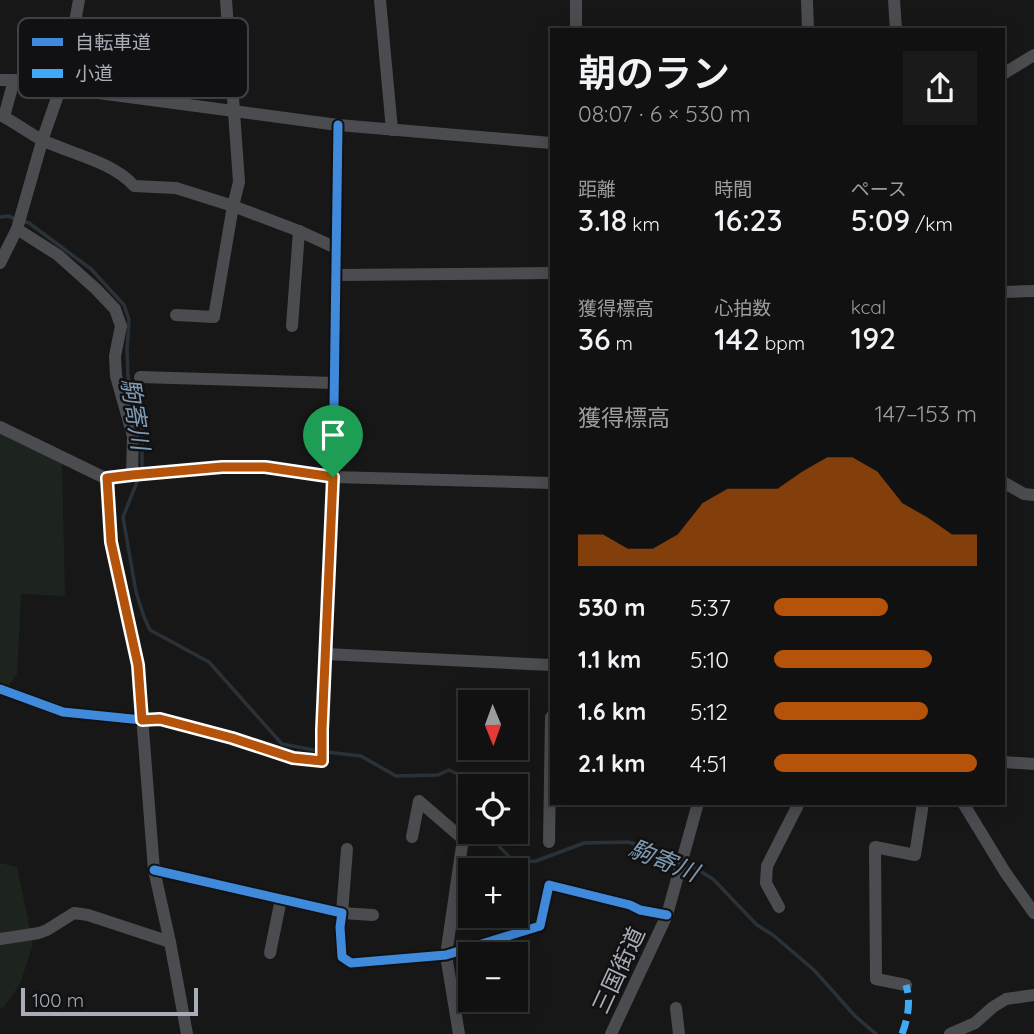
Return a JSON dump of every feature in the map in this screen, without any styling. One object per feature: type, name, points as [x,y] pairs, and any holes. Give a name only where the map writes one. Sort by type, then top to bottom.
[{"type":"street","points":[[76,18],[79,0]]},
{"type":"street","points":[[226,0],[227,18]]},
{"type":"street","points":[[380,0],[392,130]]},
{"type":"street","points":[[576,0],[576,28]]},
{"type":"street","points":[[807,0],[808,28]]},
{"type":"street","points":[[894,0],[896,28]]},
{"type":"street","points":[[1005,73],[1034,55]]},
{"type":"street","points":[[0,80],[18,81]]},
{"type":"street","points":[[14,80],[4,117],[43,140],[125,176],[134,186],[176,188],[233,206],[336,248]]},
{"type":"street","points":[[0,263],[17,228],[58,98]]},
{"type":"street","points":[[136,98],[338,125],[550,143]]},
{"type":"street","points":[[176,315],[214,317],[239,182],[233,98]]},
{"type":"street","points":[[0,689],[63,712],[142,720],[160,719],[293,758],[322,761],[333,477],[338,125]]},
{"type":"street","points":[[17,228],[58,255],[115,309],[121,326],[115,356],[116,376],[133,436],[132,475]]},
{"type":"street","points":[[292,326],[299,231]]},
{"type":"street","points":[[337,275],[550,273]]},
{"type":"street","points":[[1005,292],[1034,291]]},
{"type":"street","points":[[140,377],[335,383]]},
{"type":"street","points":[[0,427],[107,478],[222,467],[265,467],[333,477],[550,483]]},
{"type":"street","points":[[107,478],[111,542],[138,665],[155,870],[187,1034]]},
{"type":"street","points":[[1005,483],[1024,494],[1034,495]]},
{"type":"street","points":[[326,654],[550,665]]},
{"type":"street","points":[[1005,762],[1034,764]]},
{"type":"street","points":[[549,842],[550,780]]},
{"type":"street","points":[[412,837],[419,800],[463,839],[446,955],[459,1034]]},
{"type":"street","name":"三国街道","points":[[611,1034],[667,915],[697,805]]},
{"type":"street","points":[[779,907],[766,883],[767,866],[799,805]]},
{"type":"street","points":[[906,985],[877,979],[876,847],[915,855],[923,805]]},
{"type":"street","points":[[964,805],[1005,872],[1033,910]]},
{"type":"street","points":[[347,849],[340,927],[342,957],[351,962],[446,955],[540,926],[549,885],[667,915]]},
{"type":"street","points":[[155,870],[342,913],[373,915]]},
{"type":"street","points":[[270,953],[281,899]]},
{"type":"street","points":[[0,940],[39,933],[74,914],[88,915],[170,942]]},
{"type":"street","points":[[950,1034],[975,1023],[993,1006],[1006,999],[1034,995]]},
{"type":"street","points":[[676,1008],[679,1034]]},
{"type":"shaded area","points":[[0,432],[62,461],[65,596],[21,594],[17,674],[7,688],[0,685]]},
{"type":"shaded area","points":[[0,863],[17,867],[33,944],[20,984],[4,1007],[0,1008]]},
{"type":"waterway","name":"駒寄川","points":[[0,217],[16,219]]},
{"type":"waterway","name":"駒寄川","points":[[23,221],[91,269],[124,305],[129,320],[128,377],[142,430],[142,470]]},
{"type":"waterway","name":"駒寄川","points":[[139,477],[123,517],[136,592],[150,630],[209,662],[282,744],[319,751]]},
{"type":"waterway","name":"駒寄川","points":[[326,752],[361,756],[396,776],[438,775],[449,770],[458,774]]},
{"type":"waterway","name":"駒寄川","points":[[498,844],[514,862],[536,861],[584,843],[628,842],[679,860]]},
{"type":"waterway","name":"駒寄川","points":[[686,864],[713,879],[757,925],[814,970],[855,1016],[876,1034]]},
{"type":"marked path","points":[[902,1034],[908,1010],[906,985]]},
{"type":"cycle path","points":[[0,689],[63,712],[142,720],[160,719],[293,758],[322,761],[333,477],[338,125]]},
{"type":"cycle path","points":[[154,870],[342,913],[342,957],[351,963],[446,955],[540,926],[549,885],[667,915]]},
{"type":"route","points":[[222,467],[265,467],[333,477],[322,761],[293,758],[160,719],[142,720],[138,665],[111,542],[107,478],[222,467]]}]
